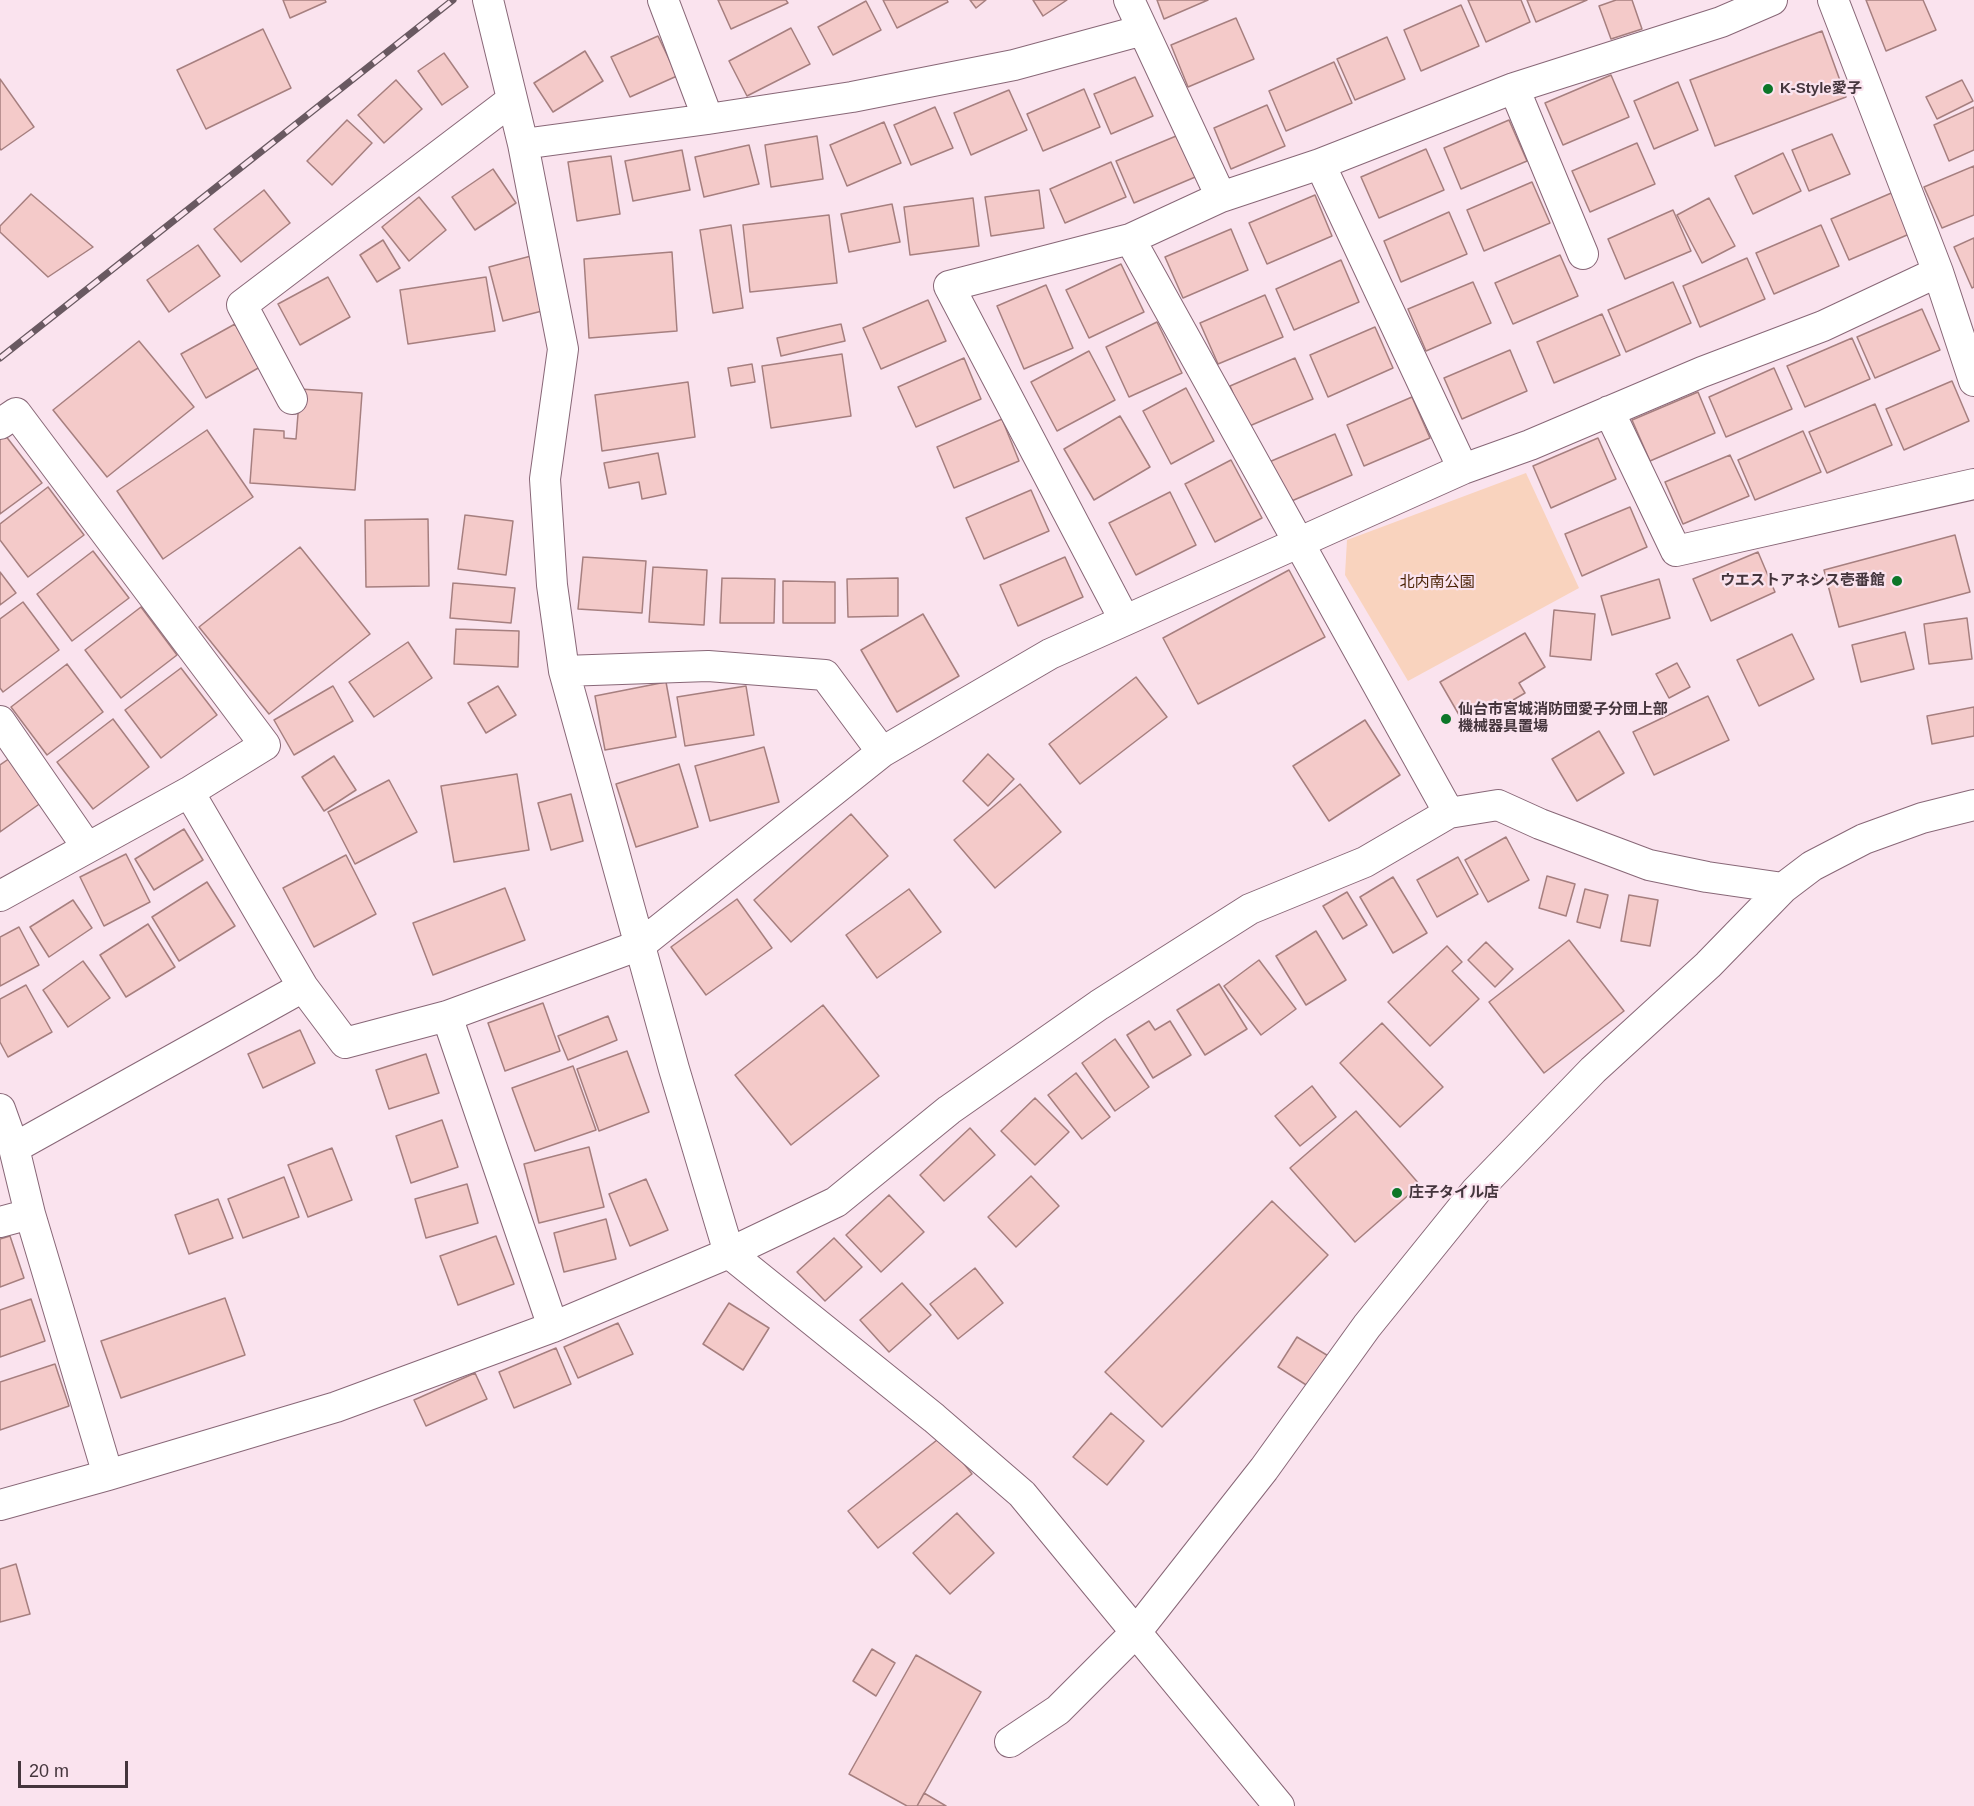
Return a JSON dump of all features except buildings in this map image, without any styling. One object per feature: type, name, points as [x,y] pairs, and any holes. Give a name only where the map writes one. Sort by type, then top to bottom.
[{"type":"street","points":[[488,0],[523,144],[563,349],[545,479],[552,585],[564,672],[674,1069],[729,1253],[934,1418],[1022,1494],[1279,1806]]},
{"type":"street","points":[[663,0],[708,119]]},
{"type":"street","points":[[1129,0],[1221,197]]},
{"type":"street","points":[[1124,619],[949,286],[1130,239],[1221,197],[1320,164],[1514,88],[1721,22],[1772,0]]},
{"type":"street","points":[[1833,0],[1938,272],[1974,381]]},
{"type":"street","points":[[523,144],[852,97],[1014,65],[1143,30]]},
{"type":"street","points":[[1514,88],[1583,254]]},
{"type":"street","points":[[292,399],[242,305],[512,100]]},
{"type":"street","points":[[1320,164],[1463,470]]},
{"type":"street","points":[[1130,239],[1449,813]]},
{"type":"street","points":[[189,792],[303,987],[345,1042],[447,1016],[640,945],[882,752],[1050,654],[1124,619],[1463,470],[1823,326],[1938,272]]},
{"type":"street","points":[[1609,411],[1676,550],[1974,484]]},
{"type":"street","points":[[0,424],[16,413],[265,745],[189,792],[0,896]]},
{"type":"street","points":[[564,672],[708,666],[825,675],[882,752]]},
{"type":"street","points":[[0,721],[87,847]]},
{"type":"street","points":[[0,1505],[336,1407],[553,1327],[729,1253],[836,1202],[948,1110],[1100,1005],[1250,909],[1365,862],[1449,813],[1498,805],[1540,824],[1650,865],[1707,877],[1783,888]]},
{"type":"street","points":[[1010,1742],[1058,1710],[1136,1632],[1264,1469],[1366,1326],[1476,1191],[1593,1070],[1708,965],[1783,888],[1812,866],[1864,839],[1922,818],[1974,806]]},
{"type":"street","points":[[14,1148],[303,987]]},
{"type":"street","points":[[447,1016],[553,1327]]},
{"type":"street","points":[[0,1109],[14,1148],[30,1214],[108,1475]]},
{"type":"street","points":[[0,1222],[30,1214]]},
{"type":"green space","name":"北内南公園","points":[[1526,473],[1579,588],[1408,681],[1345,575],[1347,540]]},
{"type":"railway","points":[[0,358],[453,0]]},
{"type":"place","name":"K-Style愛子","points":[[1768,89]]},
{"type":"place","name":"ウエストアネシス壱番館","points":[[1897,581]]},
{"type":"place","name":"仙台市宮城消防団愛子分団上部 機械器具置場","points":[[1446,719]]},
{"type":"place","name":"庄子タイル店","points":[[1397,1193]]}]
